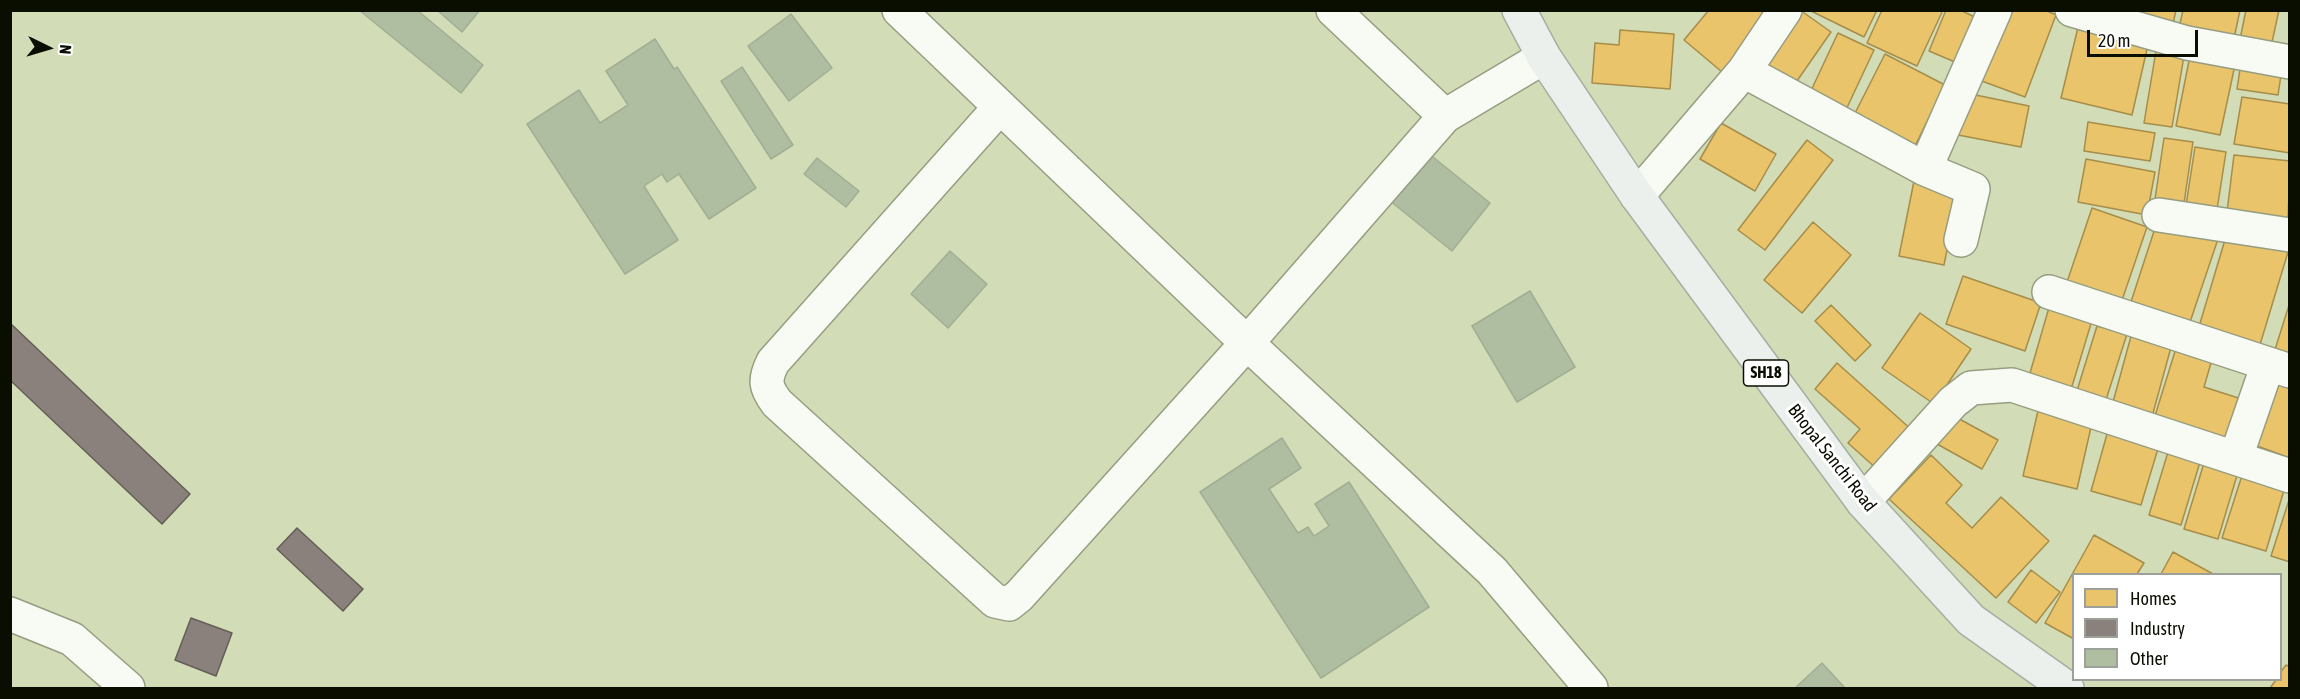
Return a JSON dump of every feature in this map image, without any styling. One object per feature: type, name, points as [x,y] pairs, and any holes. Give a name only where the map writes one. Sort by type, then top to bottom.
[{"type":"main road","name":"Bhopal Sanchi Road","points":[[1519,10],[1545,57],[1636,196],[1863,502],[1971,620],[2067,688]]},
{"type":"street","points":[[899,10],[1247,343],[1492,571],[1592,688]]},
{"type":"street","points":[[1334,10],[1446,116]]},
{"type":"street","points":[[1636,196],[1744,71],[1785,10]]},
{"type":"street","points":[[1924,169],[1995,10]]},
{"type":"street","points":[[2072,10],[2187,43],[2289,62]]},
{"type":"street","points":[[1000,107],[773,362],[766,377],[769,393],[777,403],[995,601],[1009,604],[1019,597],[1247,343],[1446,116],[1545,57]]},
{"type":"street","points":[[1744,71],[1924,169],[1973,189],[1961,240]]},
{"type":"street","points":[[2159,215],[2289,235]]},
{"type":"street","points":[[2049,292],[2279,368],[2236,457]]},
{"type":"street","points":[[1863,502],[1953,402],[1971,388],[1991,385],[2012,385],[2289,476]]},
{"type":"street","points":[[10,614],[72,639],[128,688]]},
{"type":"building: Homes","points":[[1709,10],[1771,10],[1728,77],[1684,40]]},
{"type":"building: Homes","points":[[1800,10],[1831,32],[1790,91],[1756,67]]},
{"type":"building: Homes","points":[[1809,10],[1877,10],[1864,37]]},
{"type":"building: Homes","points":[[1882,10],[1943,10],[1917,66],[1867,43]]},
{"type":"building: Homes","points":[[1946,10],[1960,10],[1981,20],[1962,65],[1929,51]]},
{"type":"building: Homes","points":[[2005,10],[2045,10],[2056,15],[2025,97],[1979,80]]},
{"type":"building: Homes","points":[[2100,10],[2176,10],[2171,33]]},
{"type":"building: Homes","points":[[2183,10],[2240,10],[2232,48],[2177,37]]},
{"type":"building: Homes","points":[[2246,10],[2279,10],[2269,56],[2238,49]]},
{"type":"building: Homes","points":[[2080,19],[2150,36],[2132,115],[2061,98]]},
{"type":"building: Homes","points":[[1620,30],[1674,34],[1670,89],[1592,83],[1595,43],[1619,45]]},
{"type":"building: Homes","points":[[1838,33],[1874,50],[1844,114],[1808,97]]},
{"type":"building: Homes","points":[[2157,45],[2185,50],[2172,127],[2144,123]]},
{"type":"building: Homes","points":[[1885,54],[1945,85],[1912,152],[1851,121]]},
{"type":"building: Homes","points":[[2190,56],[2235,65],[2220,135],[2176,126]]},
{"type":"building: Homes","points":[[2242,56],[2283,62],[2278,95],[2237,89]]},
{"type":"building: Homes","points":[[1966,93],[2029,106],[2021,147],[1958,135]]},
{"type":"building: Homes","points":[[2242,97],[2290,104],[2290,153],[2234,144]]},
{"type":"building: Homes","points":[[2088,122],[2155,133],[2150,161],[2084,151]]},
{"type":"building: Homes","points":[[1721,123],[1776,154],[1755,191],[1700,159]]},
{"type":"building: Homes","points":[[2164,138],[2193,142],[2183,210],[2154,206]]},
{"type":"building: Homes","points":[[1807,140],[1833,160],[1765,250],[1738,230]]},
{"type":"building: Homes","points":[[2195,147],[2226,152],[2216,216],[2185,212]]},
{"type":"building: Homes","points":[[2234,155],[2290,161],[2288,220],[2227,212]]},
{"type":"building: Homes","points":[[2086,159],[2155,172],[2147,215],[2078,202]]},
{"type":"building: Homes","points":[[1914,181],[1959,190],[1944,265],[1899,256]]},
{"type":"building: Homes","points":[[2092,208],[2147,227],[2119,309],[2064,291]]},
{"type":"building: Homes","points":[[2158,219],[2218,239],[2187,331],[2128,311]]},
{"type":"building: Homes","points":[[1813,222],[1851,255],[1802,313],[1764,280]]},
{"type":"building: Homes","points":[[2227,233],[2288,252],[2259,348],[2198,330]]},
{"type":"building: Homes","points":[[1963,276],[2041,303],[2025,351],[1946,324]]},
{"type":"building: Homes","points":[[2290,302],[2290,365],[2272,359]]},
{"type":"building: Homes","points":[[2050,304],[2093,317],[2070,393],[2028,380]]},
{"type":"building: Homes","points":[[1831,305],[1871,345],[1855,361],[1815,321]]},
{"type":"building: Homes","points":[[1920,313],[1971,349],[1934,404],[1882,368]]},
{"type":"building: Homes","points":[[2097,326],[2127,334],[2104,406],[2075,397]]},
{"type":"building: Homes","points":[[2133,329],[2173,340],[2150,424],[2110,413]]},
{"type":"building: Homes","points":[[2177,345],[2213,356],[2204,387],[2251,402],[2238,444],[2154,419]]},
{"type":"building: Homes","points":[[1837,363],[1913,431],[1878,470],[1848,443],[1860,429],[1815,389]]},
{"type":"building: Homes","points":[[2276,371],[2290,376],[2290,458],[2249,443]]},
{"type":"building: Homes","points":[[2040,402],[2094,414],[2077,489],[2023,476]]},
{"type":"building: Homes","points":[[1952,415],[1998,440],[1982,469],[1937,444]]},
{"type":"building: Homes","points":[[2109,427],[2160,442],[2141,505],[2091,491]]},
{"type":"building: Homes","points":[[2171,442],[2203,452],[2181,525],[2149,515]]},
{"type":"building: Homes","points":[[2207,453],[2241,462],[2218,539],[2184,529]]},
{"type":"building: Homes","points":[[1931,455],[1962,485],[1946,503],[1972,528],[2001,497],[2049,541],[1996,598],[1889,499]]},
{"type":"building: Homes","points":[[2245,466],[2287,480],[2266,551],[2222,538]]},
{"type":"building: Homes","points":[[2290,497],[2290,562],[2271,556]]},
{"type":"building: Homes","points":[[2094,535],[2144,563],[2138,573],[2073,573]]},
{"type":"building: Homes","points":[[2173,552],[2211,573],[2162,573]]},
{"type":"building: Homes","points":[[2031,570],[2060,592],[2036,623],[2008,602]]},
{"type":"building: Homes","points":[[2072,575],[2072,638],[2045,623]]},
{"type":"building: Homes","points":[[2286,665],[2290,667],[2290,688],[2270,688],[2275,681],[2282,681],[2282,670]]},
{"type":"building: Industry","points":[[10,323],[190,494],[162,524],[10,380]]},
{"type":"building: Industry","points":[[297,528],[363,589],[343,611],[277,549]]},
{"type":"building: Industry","points":[[191,618],[232,633],[216,676],[175,660]]},
{"type":"building: Other","points":[[359,10],[417,10],[483,65],[461,93]]},
{"type":"building: Other","points":[[437,10],[480,10],[462,32]]},
{"type":"building: Other","points":[[791,14],[832,68],[789,101],[748,46]]},
{"type":"building: Other","points":[[655,39],[674,69],[677,67],[756,188],[709,219],[679,174],[667,182],[662,174],[644,186],[678,240],[625,274],[527,124],[579,90],[600,123],[628,105],[606,71]]},
{"type":"building: Other","points":[[742,67],[793,145],[771,159],[721,81]]},
{"type":"building: Other","points":[[1428,153],[1490,203],[1452,251],[1389,200]]},
{"type":"building: Other","points":[[817,158],[859,191],[846,207],[804,174]]},
{"type":"building: Other","points":[[950,251],[987,284],[948,328],[911,294]]},
{"type":"building: Other","points":[[1530,291],[1575,367],[1517,402],[1472,326]]},
{"type":"building: Other","points":[[1282,438],[1301,468],[1269,489],[1298,533],[1308,527],[1314,536],[1329,526],[1315,504],[1349,482],[1429,607],[1321,678],[1200,492]]},
{"type":"building: Other","points":[[1822,663],[1845,688],[1795,688]]}]
